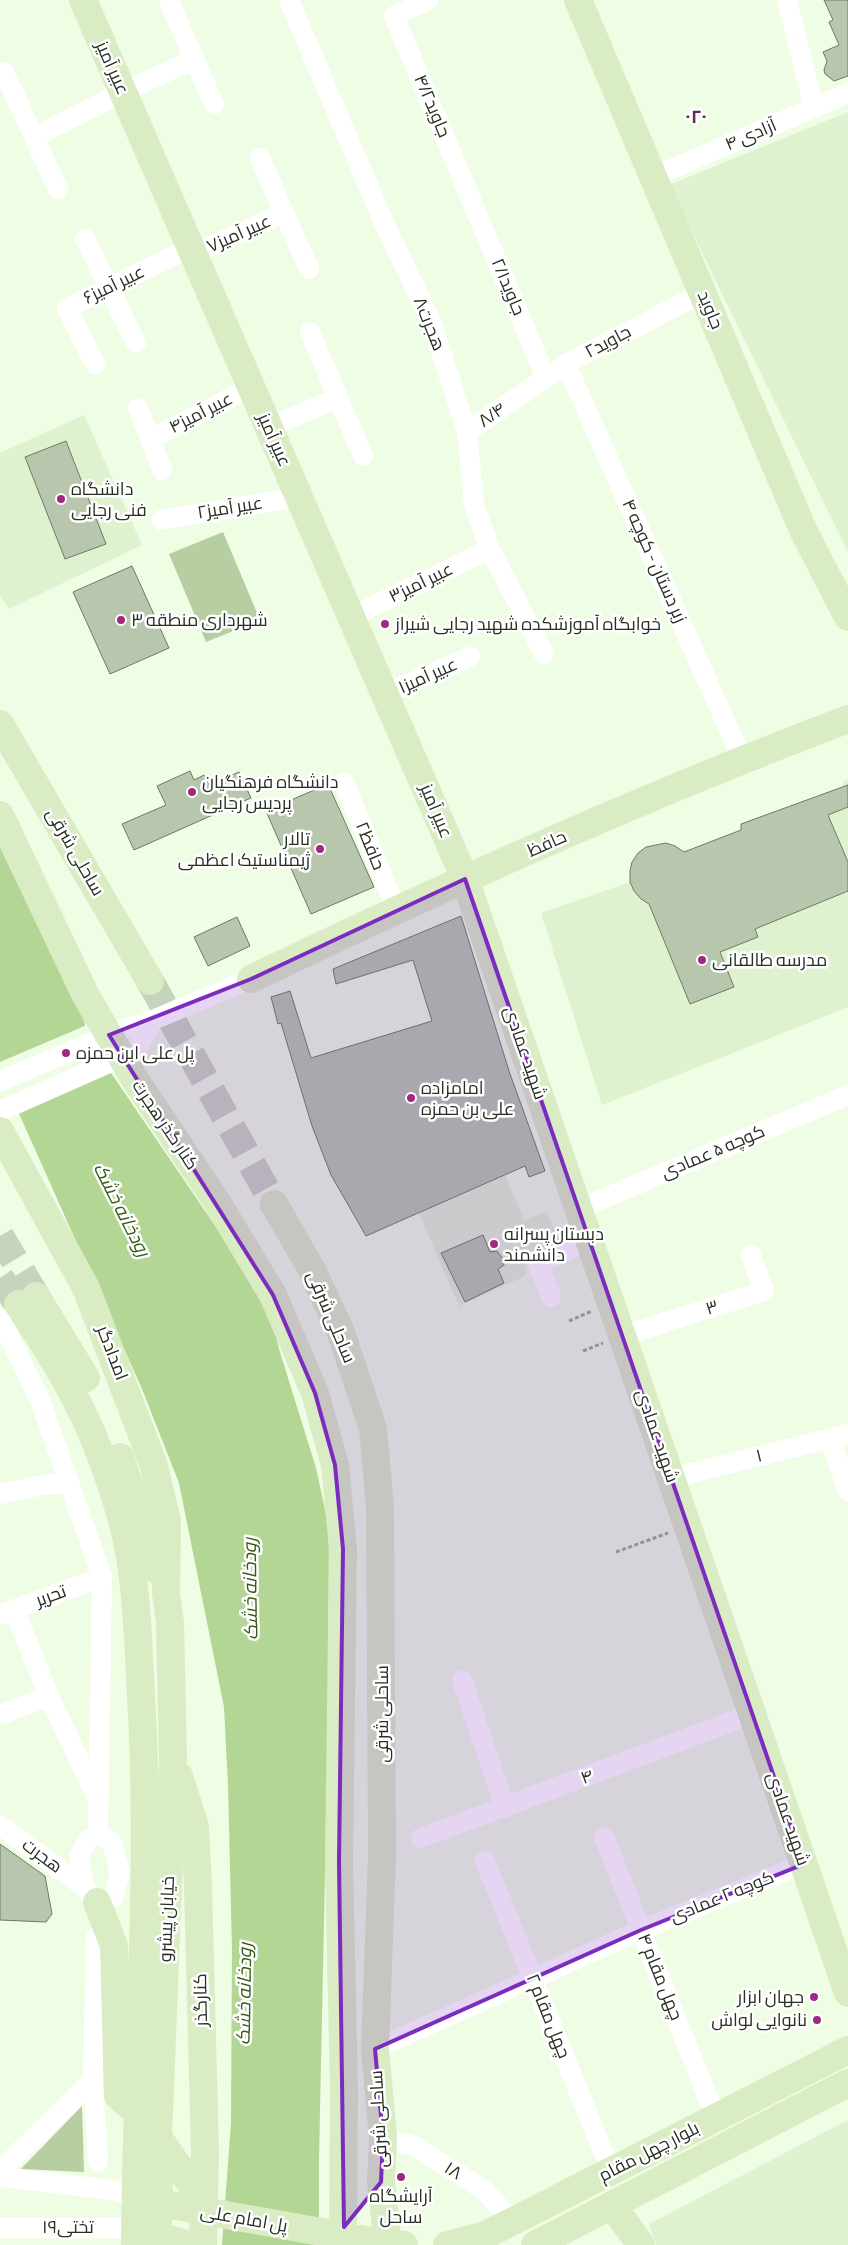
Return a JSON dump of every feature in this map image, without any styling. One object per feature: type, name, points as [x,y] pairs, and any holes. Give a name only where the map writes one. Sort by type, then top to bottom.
[{"type":"main road","name":"عبیر آمیز","points":[[83,0],[466,879]]},
{"type":"main road","name":"جاوید","points":[[578,0],[804,532],[848,616]]},
{"type":"main road","name":"حافظ","points":[[250,979],[396,909],[742,759],[848,719]]},
{"type":"main road","name":"ساحلی شرقی","points":[[0,724],[150,981]]},
{"type":"main road","name":"کنار گذر هجرت","points":[[0,815],[91,1004],[134,1078],[217,1202],[273,1295],[315,1393],[335,1465],[343,1549],[339,1862],[344,2090],[340,2240]]},
{"type":"main road","name":"شهید عمادی","points":[[466,879],[848,1993]]},
{"type":"main road","name":"امدادگر","points":[[0,1132],[86,1288],[154,1466],[167,1521],[166,1592]]},
{"type":"main road","name":"ساحلی شرقی","points":[[274,1204],[312,1270],[340,1330],[373,1429],[380,1507],[382,1854],[375,2049],[383,2138],[381,2182],[394,2245]]},
{"type":"main road","points":[[18,1306],[86,1378],[121,1457],[166,1592]]},
{"type":"main road","name":"خیابان پیشرو","points":[[18,1306],[69,1386],[82,1412],[103,1465],[124,1528],[136,1602],[144,1747],[145,1929],[138,2107],[147,2200],[146,2239]]},
{"type":"main road","name":"خیابان پیشرو","points":[[147,2200],[158,2137],[173,1758],[171,1633],[166,1592]]},
{"type":"main road","name":"کنارگذر","points":[[173,1758],[195,1827],[205,2153],[203,2245]]},
{"type":"main road","points":[[90,1895],[114,1946],[118,2095],[127,2104],[138,2107]]},
{"type":"main road","name":"بلوار چهل مقام","points":[[447,2245],[486,2235],[513,2222],[848,2050]]},
{"type":"main road","name":"بلوار چهل مقام","points":[[535,2245],[563,2236],[612,2205],[848,2084]]},
{"type":"main road","points":[[158,2137],[212,2214]]},
{"type":"main road","points":[[340,2240],[381,2182]]},
{"type":"main road","name":"پل امام علی","points":[[147,2200],[340,2240],[394,2245]]},
{"type":"main road","points":[[612,2205],[641,2245]]},
{"type":"main road","name":"پل امام علی","points":[[146,2239],[189,2245]]},
{"type":"street","name":"هجرت۸","points":[[289,0],[385,225],[431,321],[467,432],[474,506],[490,549],[544,654]]},
{"type":"street","name":"۴/۲جاوید","points":[[428,0],[394,16],[470,197]]},
{"type":"street","points":[[787,0],[814,108]]},
{"type":"street","points":[[170,4],[193,60],[214,104]]},
{"type":"street","points":[[34,137],[123,92],[193,60]]},
{"type":"street","points":[[4,72],[58,190]]},
{"type":"street","name":"۴ آزادی","points":[[653,177],[848,93]]},
{"type":"street","points":[[260,158],[309,269]]},
{"type":"street","name":"۲/۱جاوید","points":[[470,197],[546,378]]},
{"type":"street","name":"۷عبیر آمیز","points":[[192,251],[284,213]]},
{"type":"street","points":[[85,239],[136,343]]},
{"type":"street","name":"۶عبیر آمیز","points":[[95,364],[67,308],[192,251]]},
{"type":"street","name":"۲جاوید","points":[[517,397],[566,364],[702,292]]},
{"type":"street","points":[[310,332],[363,456]]},
{"type":"street","name":"زبر دستان - کوچه ۴","points":[[566,364],[742,759]]},
{"type":"street","name":"۴عبیر آمیز","points":[[151,439],[251,386]]},
{"type":"street","name":"۸/۴","points":[[467,432],[517,397]]},
{"type":"street","points":[[269,427],[338,398]]},
{"type":"street","points":[[138,408],[162,470]]},
{"type":"street","name":"۲عبیر آمیز","points":[[161,520],[299,497]]},
{"type":"street","name":"۳عبیر آمیز","points":[[351,617],[490,549]]},
{"type":"street","name":"۱عبیر آمیز","points":[[385,694],[470,657]]},
{"type":"street","name":"۲حافظ","points":[[344,782],[396,909]]},
{"type":"street","points":[[0,1081],[124,1028],[153,1020],[250,979]]},
{"type":"street","points":[[0,1111],[136,1051],[153,1020]]},
{"type":"street","name":"کوچه ۵ عمادی","points":[[579,1209],[848,1095]]},
{"type":"street","points":[[551,1297],[538,1264],[590,1240]]},
{"type":"street","name":"۳","points":[[622,1336],[764,1291],[751,1254]]},
{"type":"street","points":[[18,1306],[40,1400],[102,1577],[98,1834]]},
{"type":"street","points":[[839,1436],[848,1491]]},
{"type":"street","name":"۱","points":[[671,1478],[839,1436]]},
{"type":"street","points":[[0,1494],[48,1484],[68,1484]]},
{"type":"street","name":"تحریر","points":[[7,1612],[102,1577]]},
{"type":"street","points":[[7,1612],[49,1696],[98,1802]]},
{"type":"street","points":[[462,1680],[505,1808]]},
{"type":"street","points":[[2,1714],[49,1696]]},
{"type":"street","name":"۴","points":[[421,1838],[752,1714]]},
{"type":"street","name":"هجرت","points":[[0,1826],[90,1895]]},
{"type":"street","points":[[98,1834],[112,1843],[120,1873],[113,1898],[90,1895],[79,1856],[88,1840],[98,1834]]},
{"type":"street","name":"چهل مقام ۴","points":[[604,1837],[716,2118]]},
{"type":"street","name":"چهل مقام ۲","points":[[485,1861],[611,2171]]},
{"type":"street","name":"کوچه ۲ عمادی","points":[[375,2049],[641,1930],[804,1864]]},
{"type":"street","points":[[96,1937],[93,2080],[98,2162]]},
{"type":"street","points":[[0,2171],[93,2080]]},
{"type":"street","name":"۱۸","points":[[383,2138],[414,2146],[484,2190],[513,2222]]},
{"type":"street","points":[[0,2177],[112,2190],[147,2200]]},
{"type":"street","name":"تختی۱۹","points":[[10,2233],[146,2239]]},
{"type":"path","points":[[616,1552],[688,1526]]},
{"type":"highlighted area","points":[[465,879],[804,1864],[641,1930],[375,2049],[383,2138],[381,2182],[344,2227],[339,1862],[343,1549],[335,1465],[315,1393],[273,1295],[109,1035],[251,979]]},
{"type":"shaded area","points":[[848,112],[848,552],[669,185]]},
{"type":"shaded area","name":"دانشگاه فنی رجایی","points":[[84,415],[142,545],[9,609],[0,596],[0,453]]},
{"type":"shaded area","points":[[223,532],[260,620],[206,642],[169,554]]},
{"type":"shaded area","name":"مدرسه طالقانی","points":[[848,779],[848,1007],[602,1105],[541,913],[630,882],[632,862],[646,847],[666,843],[684,852],[741,830],[741,824],[843,787],[843,781]]},
{"type":"shaded area","name":"دبستان پسرانه دانشمند","points":[[505,1175],[524,1220],[547,1212],[558,1239],[555,1249],[526,1261],[525,1276],[459,1306],[419,1213]]},
{"type":"shaded area","points":[[82,2106],[84,2172],[21,2169]]},
{"type":"shaded area","points":[[848,2120],[848,2245],[656,2245],[649,2224]]},
{"type":"water","name":"رودخانه خشک","points":[[0,840],[79,1004],[90,1042],[269,1305],[279,1349],[316,1468],[329,1528],[328,1733],[319,2159],[319,2245],[222,2245],[231,2123],[232,1950],[224,1707],[179,1483],[142,1389],[0,1071]]},
{"type":"pier","name":"پل علی ابن حمزه","points":[[87,1025],[92,1041],[103,1057],[9,1096],[0,1076],[0,1062]]},
{"type":"building","points":[[824,0],[848,0],[848,76],[834,81],[825,74],[824,70],[827,61],[823,52],[839,45],[829,22],[833,20]]},
{"type":"building","points":[[66,441],[106,544],[65,559],[25,457]]},
{"type":"building","name":"شهرداری منطقه ۳","points":[[132,566],[169,648],[110,674],[73,592]]},
{"type":"building","points":[[190,771],[194,780],[204,775],[209,785],[239,772],[251,798],[134,850],[122,824],[166,805],[157,786]]},
{"type":"building","name":"تالار ژیمناستیک اعظمی","points":[[328,784],[374,887],[311,914],[266,811]]},
{"type":"building","points":[[848,785],[848,807],[828,815],[848,862],[848,891],[755,929],[758,937],[720,952],[734,987],[690,1004],[649,904],[634,891],[630,882],[632,862],[638,853],[646,847],[666,843],[684,852],[741,830],[741,824]]},
{"type":"building","name":"امامزاده علی بن حمزه","points":[[461,916],[509,1071],[545,1171],[529,1177],[525,1166],[366,1236],[331,1175],[312,1126],[281,1023],[278,1024],[271,997],[290,991],[311,1058],[432,1021],[413,960],[336,984],[333,969]]},
{"type":"building","points":[[237,917],[250,946],[208,966],[194,937]]},
{"type":"building","points":[[483,1235],[490,1252],[497,1251],[503,1259],[504,1265],[498,1269],[504,1283],[465,1302],[441,1253]]},
{"type":"building","points":[[0,1844],[45,1876],[52,1914],[46,1922],[0,1920]]},
{"type":"tunnel","points":[[150,981],[274,1204]]},
{"type":"tunnel","points":[[0,1236],[36,1296]]},
{"type":"tunnel","points":[[0,1278],[18,1304]]},
{"type":"place","name":"دانشگاه فنی رجایی","points":[[61,499]]},
{"type":"place","name":"شهرداری منطقه ۳","points":[[121,620]]},
{"type":"place","name":"خوابگاه آموزشکده شهید رجایی شیراز","points":[[385,624]]},
{"type":"place","name":"دانشگاه فرهنگیان پردیس رجایی","points":[[192,792]]},
{"type":"place","name":"تالار ژیمناستیک اعظمی","points":[[320,849]]},
{"type":"place","name":"مدرسه طالقانی","points":[[702,960]]},
{"type":"place","name":"پل علی ابن حمزه","points":[[66,1053]]},
{"type":"place","name":"امامزاده علی بن حمزه","points":[[411,1098]]},
{"type":"place","name":"دبستان پسرانه دانشمند","points":[[494,1244]]},
{"type":"place","name":"جهان ابزار","points":[[814,1997]]},
{"type":"place","name":"نانوایی لواش","points":[[817,2020]]},
{"type":"place","name":"آرایشگاه ساحل","points":[[401,2177]]},
{"type":"district","name":"۰۲۰","points":[[696,117]]}]
